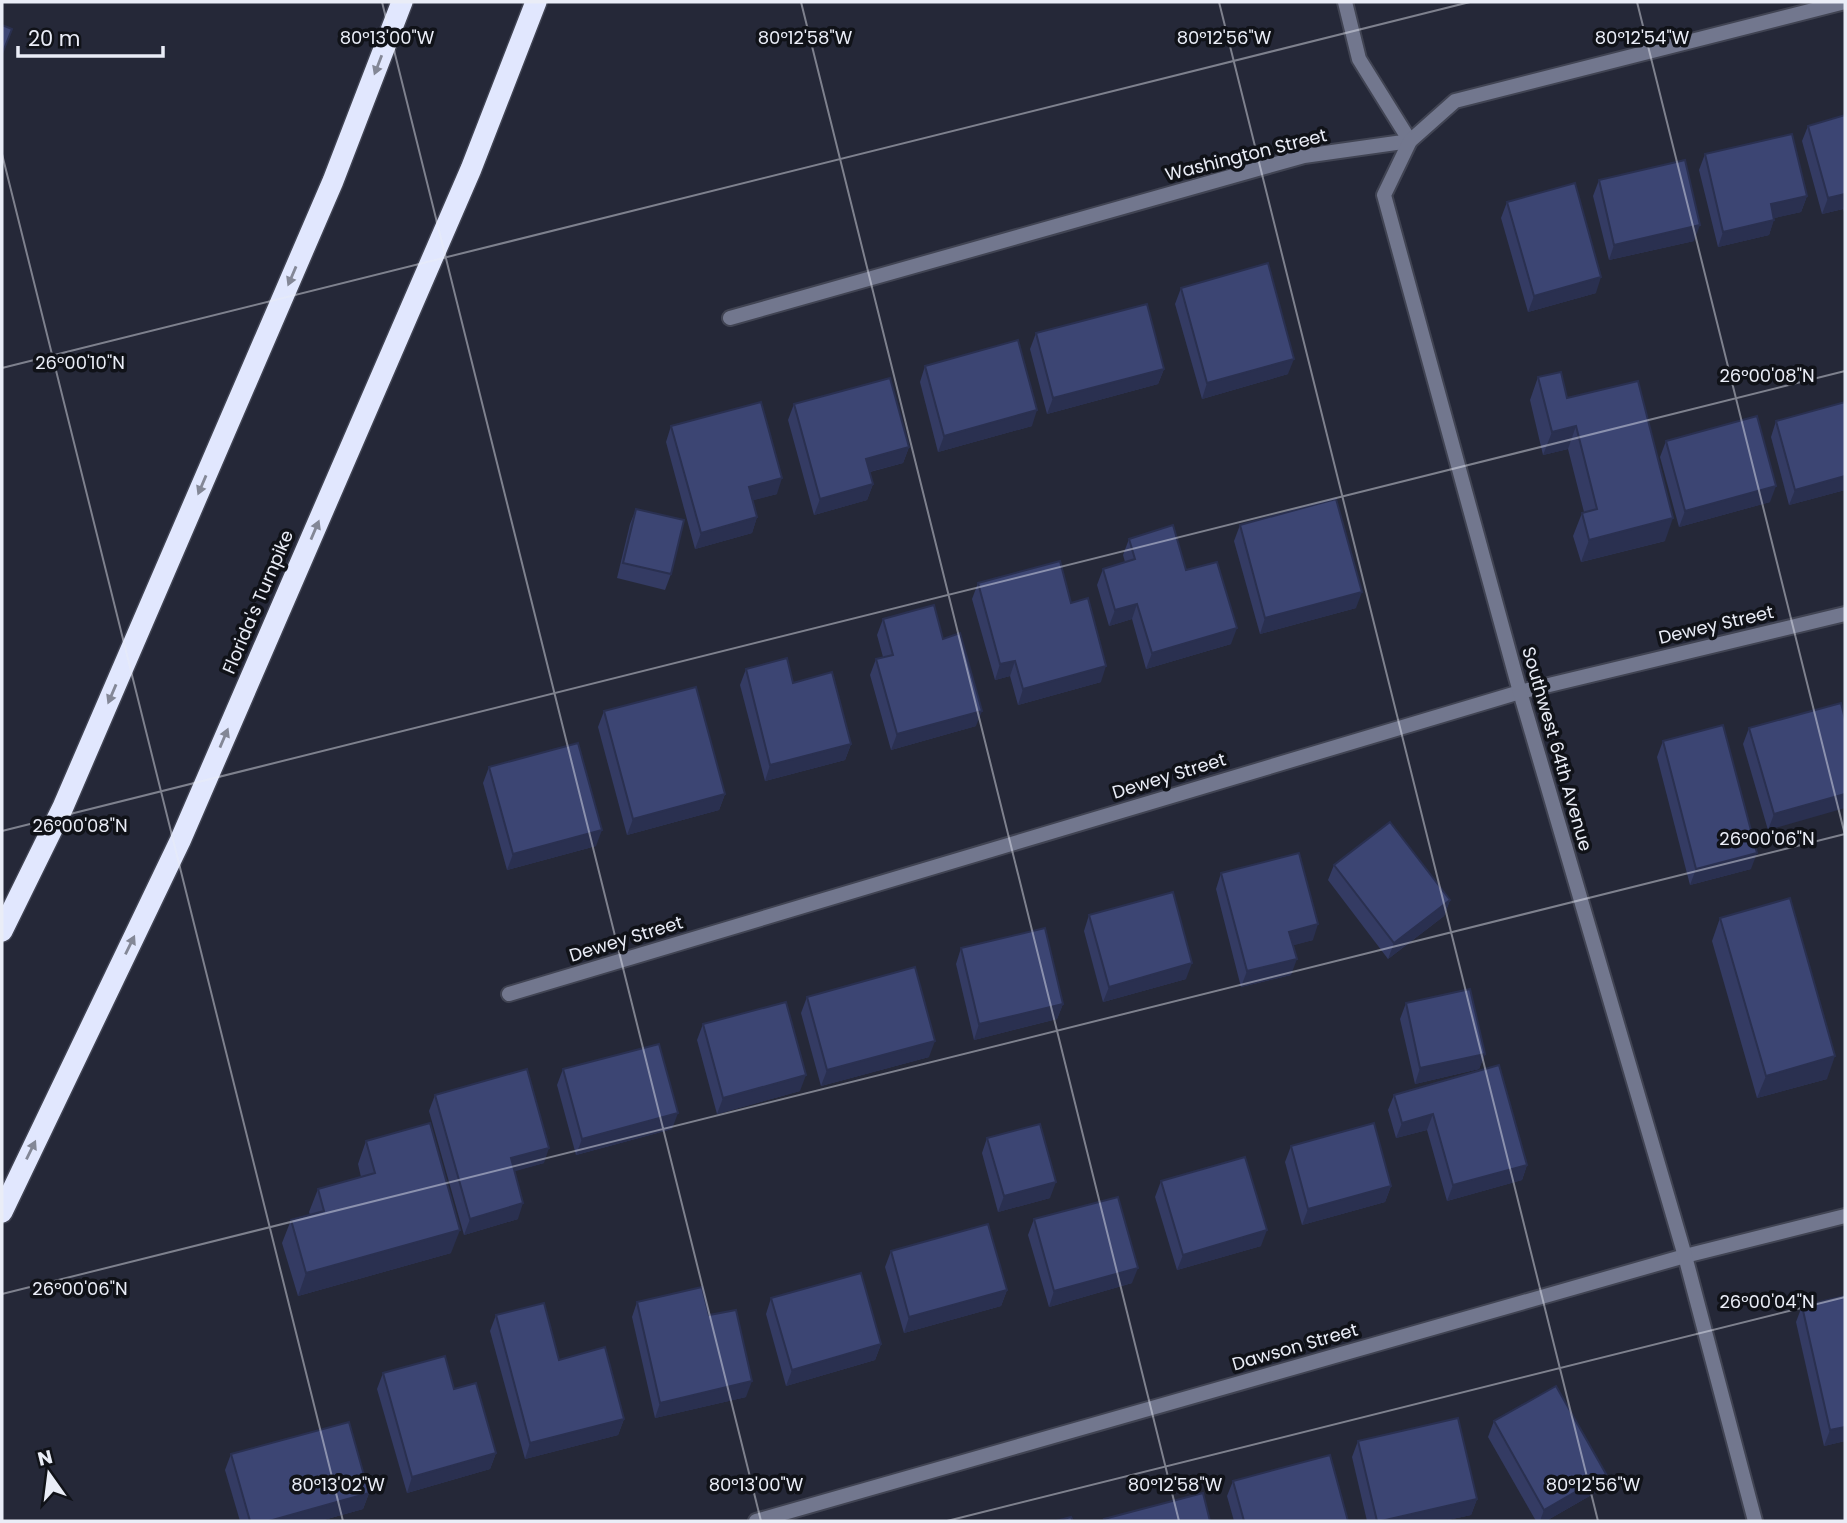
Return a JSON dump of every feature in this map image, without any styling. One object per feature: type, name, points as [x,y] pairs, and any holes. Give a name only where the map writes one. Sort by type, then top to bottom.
[{"type":"highway","points":[[2,931],[63,807],[317,219],[402,2]]},
{"type":"highway","name":"Florida's Turnpike","points":[[2,1212],[186,828],[471,169],[536,2]]},
{"type":"street","points":[[1345,2],[1359,58],[1410,141],[1455,101],[1845,2]]},
{"type":"street","name":"Washington Street","points":[[730,318],[1304,156],[1410,141]]},
{"type":"street","name":"Southwest 64th Avenue","points":[[1410,141],[1384,195],[1520,692],[1685,1256],[1755,1521]]},
{"type":"street","name":"Dewey Street","points":[[509,994],[1520,692],[1845,614]]},
{"type":"street","name":"Dawson Street","points":[[756,1521],[1685,1256],[1845,1216]]},
{"type":"building","points":[[2,25],[12,29],[2,54]]},
{"type":"building","points":[[1845,115],[1845,194],[1828,198],[1808,126]]},
{"type":"building","points":[[1792,134],[1807,196],[1771,204],[1774,220],[1723,232],[1705,154]]},
{"type":"building","points":[[1685,160],[1700,225],[1614,245],[1599,180]]},
{"type":"building","points":[[1575,183],[1601,277],[1534,296],[1507,202]]},
{"type":"building","points":[[1268,263],[1294,359],[1207,383],[1181,288]]},
{"type":"building","points":[[1147,304],[1164,369],[1053,398],[1036,333]]},
{"type":"building","points":[[1018,340],[1037,410],[944,436],[925,366]]},
{"type":"building","points":[[1561,372],[1567,398],[1638,381],[1673,518],[1589,540],[1582,513],[1597,509],[1576,426],[1552,432],[1538,377]]},
{"type":"building","points":[[890,378],[909,447],[866,459],[873,484],[820,499],[794,404]]},
{"type":"building","points":[[761,402],[782,478],[749,487],[757,517],[701,533],[671,426]]},
{"type":"building","points":[[1845,402],[1845,476],[1795,490],[1776,421]]},
{"type":"building","points":[[1757,416],[1776,486],[1685,511],[1666,441]]},
{"type":"building","points":[[1336,499],[1362,592],[1265,618],[1240,525]]},
{"type":"building","points":[[636,509],[684,520],[671,574],[623,563]]},
{"type":"building","points":[[1173,525],[1186,570],[1217,562],[1237,628],[1152,653],[1137,604],[1115,610],[1103,569],[1135,559],[1129,539]]},
{"type":"building","points":[[1060,561],[1071,603],[1088,598],[1106,666],[1023,689],[1015,661],[1000,664],[978,583]]},
{"type":"building","points":[[934,605],[943,639],[960,633],[982,711],[897,734],[876,659],[893,655],[883,619]]},
{"type":"building","points":[[787,658],[793,683],[832,672],[851,744],[770,765],[746,669]]},
{"type":"building","points":[[696,687],[725,794],[633,819],[604,711]]},
{"type":"building","points":[[1841,703],[1845,719],[1845,794],[1774,814],[1749,728]]},
{"type":"building","points":[[1723,725],[1757,853],[1696,869],[1663,741]]},
{"type":"building","points":[[578,743],[602,830],[513,854],[489,767]]},
{"type":"building","points":[[1390,822],[1450,900],[1394,943],[1334,865]]},
{"type":"building","points":[[1299,853],[1318,924],[1289,932],[1297,959],[1247,971],[1221,873]]},
{"type":"building","points":[[1173,892],[1192,963],[1109,987],[1089,915]]},
{"type":"building","points":[[1790,898],[1835,1056],[1766,1076],[1720,918]]},
{"type":"building","points":[[1045,928],[1063,1004],[979,1024],[961,948]]},
{"type":"building","points":[[915,967],[935,1041],[827,1070],[807,997]]},
{"type":"building","points":[[1470,989],[1485,1054],[1420,1068],[1406,1003]]},
{"type":"building","points":[[786,1002],[806,1075],[723,1098],[703,1024]]},
{"type":"building","points":[[659,1044],[678,1113],[582,1139],[563,1069]]},
{"type":"building","points":[[1499,1065],[1527,1165],[1453,1185],[1433,1114],[1402,1123],[1394,1095]]},
{"type":"building","points":[[527,1069],[549,1148],[511,1158],[523,1203],[470,1219],[435,1095]]},
{"type":"building","points":[[430,1123],[460,1230],[306,1273],[291,1220],[324,1211],[318,1189],[375,1173],[366,1141]]},
{"type":"building","points":[[1374,1123],[1391,1186],[1308,1209],[1291,1146]]},
{"type":"building","points":[[1040,1124],[1056,1182],[1004,1196],[987,1138]]},
{"type":"building","points":[[1245,1157],[1267,1230],[1183,1255],[1161,1181]]},
{"type":"building","points":[[1118,1197],[1138,1268],[1054,1291],[1034,1219]]},
{"type":"building","points":[[988,1224],[1007,1290],[909,1317],[891,1251]]},
{"type":"building","points":[[861,1273],[881,1344],[792,1370],[771,1298]]},
{"type":"building","points":[[702,1287],[709,1315],[736,1310],[752,1381],[660,1403],[637,1302]]},
{"type":"building","points":[[1845,1296],[1845,1427],[1830,1430],[1802,1306]]},
{"type":"building","points":[[544,1303],[559,1360],[605,1347],[624,1419],[530,1443],[496,1315]]},
{"type":"building","points":[[445,1356],[454,1389],[476,1383],[496,1453],[412,1477],[383,1373]]},
{"type":"building","points":[[1556,1386],[1606,1474],[1544,1510],[1494,1421]]},
{"type":"building","points":[[1458,1418],[1477,1499],[1377,1521],[1358,1441]]},
{"type":"building","points":[[349,1422],[369,1493],[269,1521],[250,1521],[231,1454]]},
{"type":"building","points":[[1330,1455],[1348,1521],[1244,1521],[1233,1481]]},
{"type":"building","points":[[1203,1493],[1210,1521],[1104,1519]]},
{"type":"building","points":[[1071,1517],[1073,1521],[1056,1521]]}]
